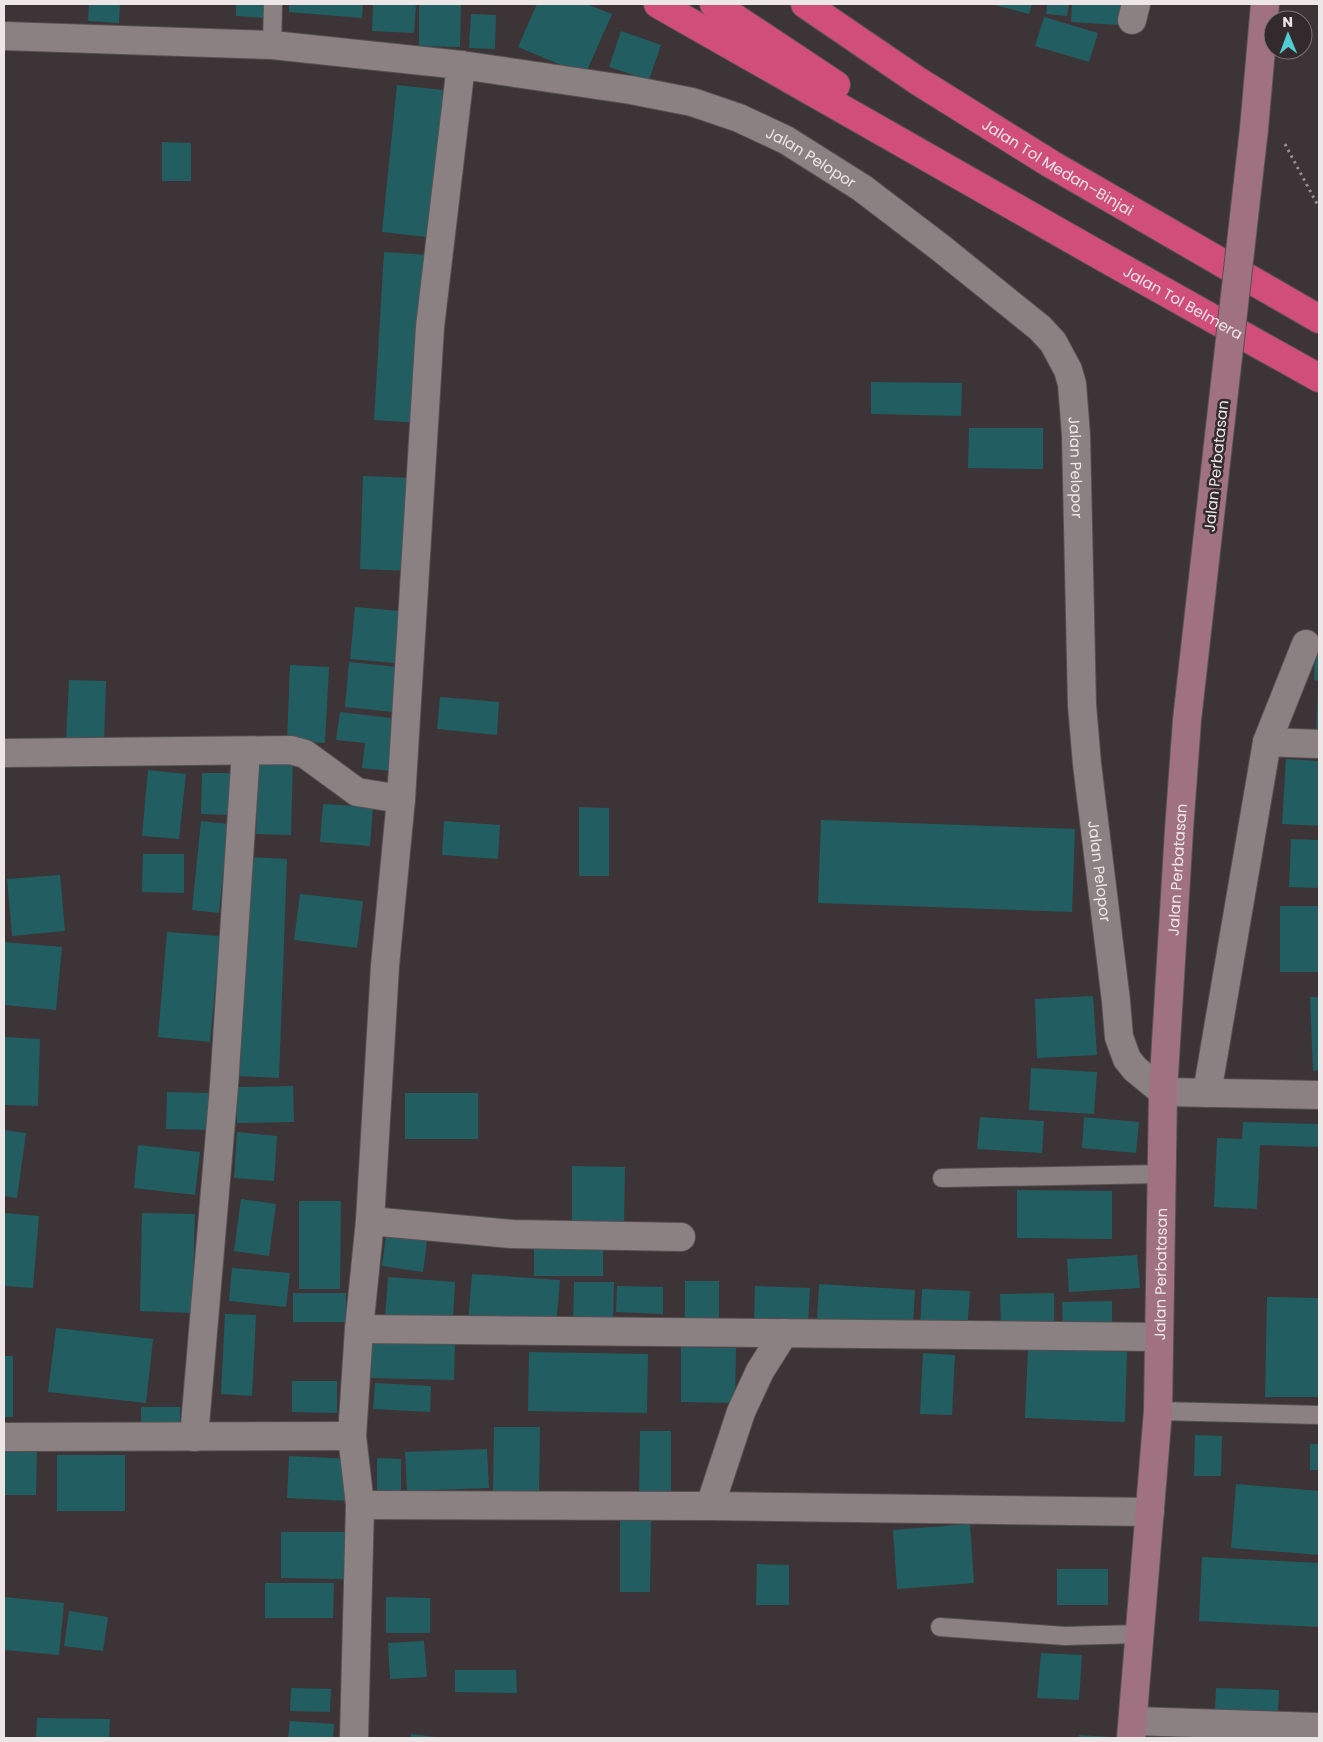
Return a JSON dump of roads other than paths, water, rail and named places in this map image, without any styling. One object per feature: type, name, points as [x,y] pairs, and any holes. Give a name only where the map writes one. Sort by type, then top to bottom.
[{"type":"highway","points":[[658,4],[1048,225]]},
{"type":"highway","points":[[714,4],[1048,225]]},
{"type":"highway","name":"Jalan Tol Medan–Binjai","points":[[804,4],[918,81],[1051,164],[1319,318]]},
{"type":"highway","name":"Jalan Tol Belmera","points":[[1048,225],[1319,378]]},
{"type":"street","name":"Jalan Perbatasan","points":[[1132,1730],[1158,1411],[1163,1092],[1187,720],[1255,118],[1266,4]]},
{"type":"street","name":"Jalan Pelopor","points":[[4,36],[272,45],[461,65],[631,90],[692,102],[747,122],[786,140],[862,188],[1033,322],[1053,342],[1068,370],[1072,384],[1076,434],[1082,705],[1087,764],[1116,1001],[1118,1037],[1127,1059],[1135,1069],[1163,1092]]},
{"type":"street","points":[[354,1738],[360,1505],[352,1436],[359,1329],[370,1221],[385,966],[401,799],[430,327],[461,65]]},
{"type":"street","points":[[1207,1093],[1267,742],[1306,644]]},
{"type":"street","points":[[1267,742],[1319,744]]},
{"type":"street","points":[[4,753],[298,751],[305,754],[357,792],[401,799]]},
{"type":"street","points":[[194,1437],[224,1076],[246,752]]},
{"type":"street","points":[[1163,1092],[1319,1095]]},
{"type":"street","points":[[370,1221],[512,1234],[681,1237]]},
{"type":"street","points":[[359,1329],[1159,1337]]},
{"type":"street","points":[[710,1506],[741,1412],[760,1371],[784,1333]]},
{"type":"street","points":[[4,1437],[352,1436]]},
{"type":"street","points":[[360,1505],[710,1506],[1150,1512]]},
{"type":"street","points":[[1132,1730],[1319,1727]]},
{"type":"lane","points":[[272,45],[273,4]]},
{"type":"lane","points":[[942,1178],[1162,1174]]},
{"type":"lane","points":[[1158,1411],[1319,1416]]},
{"type":"lane","points":[[940,1628],[1065,1636],[1140,1634]]}]
